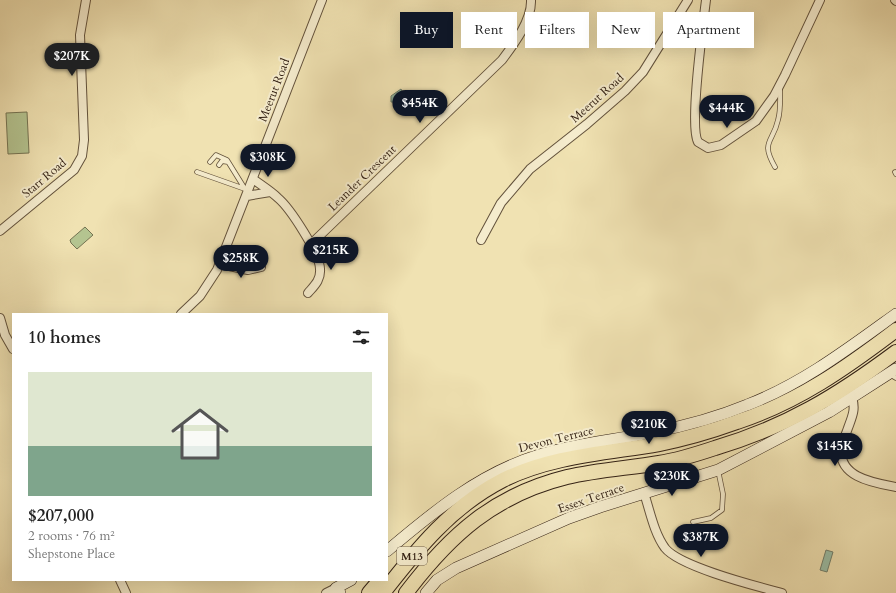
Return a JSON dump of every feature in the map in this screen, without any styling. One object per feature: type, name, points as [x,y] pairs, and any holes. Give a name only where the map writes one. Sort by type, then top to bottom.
[{"type":"highway","name":"M13","points":[[383,593],[406,563],[444,522],[468,502],[497,484],[519,474],[559,460],[683,439],[738,422],[791,400],[826,381],[896,330]]},
{"type":"highway","name":"M13","points":[[406,593],[424,570],[455,536],[488,510],[510,497],[541,485],[568,477],[661,463],[715,448],[766,431],[833,397],[896,352]]},
{"type":"highway","points":[[388,571],[442,516],[474,494],[497,484]]},
{"type":"highway","points":[[369,593],[379,581]]},
{"type":"street","name":"Starr Road","points":[[0,231],[74,170],[82,156],[84,140],[80,35],[86,0]]},
{"type":"street","name":"Meerut Road","points":[[186,312],[208,286],[220,264],[322,0]]},
{"type":"street","name":"Leander Crescent","points":[[311,244],[502,60],[513,45],[525,21],[531,8],[531,0]]},
{"type":"street","name":"Meerut Road","points":[[481,240],[501,203],[530,169],[587,124],[625,91],[643,72],[688,0]]},
{"type":"street","points":[[706,0],[698,69],[695,131],[698,142],[708,148],[714,148],[743,131],[756,121],[780,83],[820,0]]},
{"type":"street","points":[[253,179],[283,203],[311,244],[319,260],[321,271],[318,282],[308,294]]},
{"type":"street","points":[[247,192],[270,192]]},
{"type":"street","points":[[220,264],[248,270],[261,267]]},
{"type":"street","name":"Devon Terrace","points":[[388,550],[434,512],[463,491],[512,464],[573,446],[670,428],[747,405],[825,365],[896,314]]},
{"type":"street","points":[[0,318],[12,347]]},
{"type":"street","name":"Essex Terrace","points":[[426,593],[446,573],[569,518],[718,470],[894,374]]},
{"type":"street","points":[[852,398],[854,413],[841,446],[843,462],[850,472],[856,476],[896,487]]},
{"type":"street","points":[[644,494],[658,535],[664,546],[674,556],[692,565],[782,593]]},
{"type":"street","points":[[120,581],[126,593]]},
{"type":"street","points":[[326,593],[338,591],[350,581]]},
{"type":"lane","points":[[775,167],[768,153],[768,146],[779,118],[780,83]]},
{"type":"lane","points":[[210,162],[213,157],[218,155],[228,162],[247,192]]},
{"type":"lane","points":[[219,165],[222,161],[228,162]]},
{"type":"lane","points":[[197,172],[247,192]]},
{"type":"lane","points":[[693,522],[711,518],[722,510],[722,494],[718,470]]},
{"type":"shaded area","points":[[401,89],[403,93],[394,102],[391,102],[391,96]]},
{"type":"shaded area","points":[[27,112],[29,153],[8,154],[6,113]]},
{"type":"shaded area","points":[[85,227],[93,235],[77,249],[70,240]]},
{"type":"shaded area","points":[[826,550],[833,552],[827,572],[820,570]]}]
